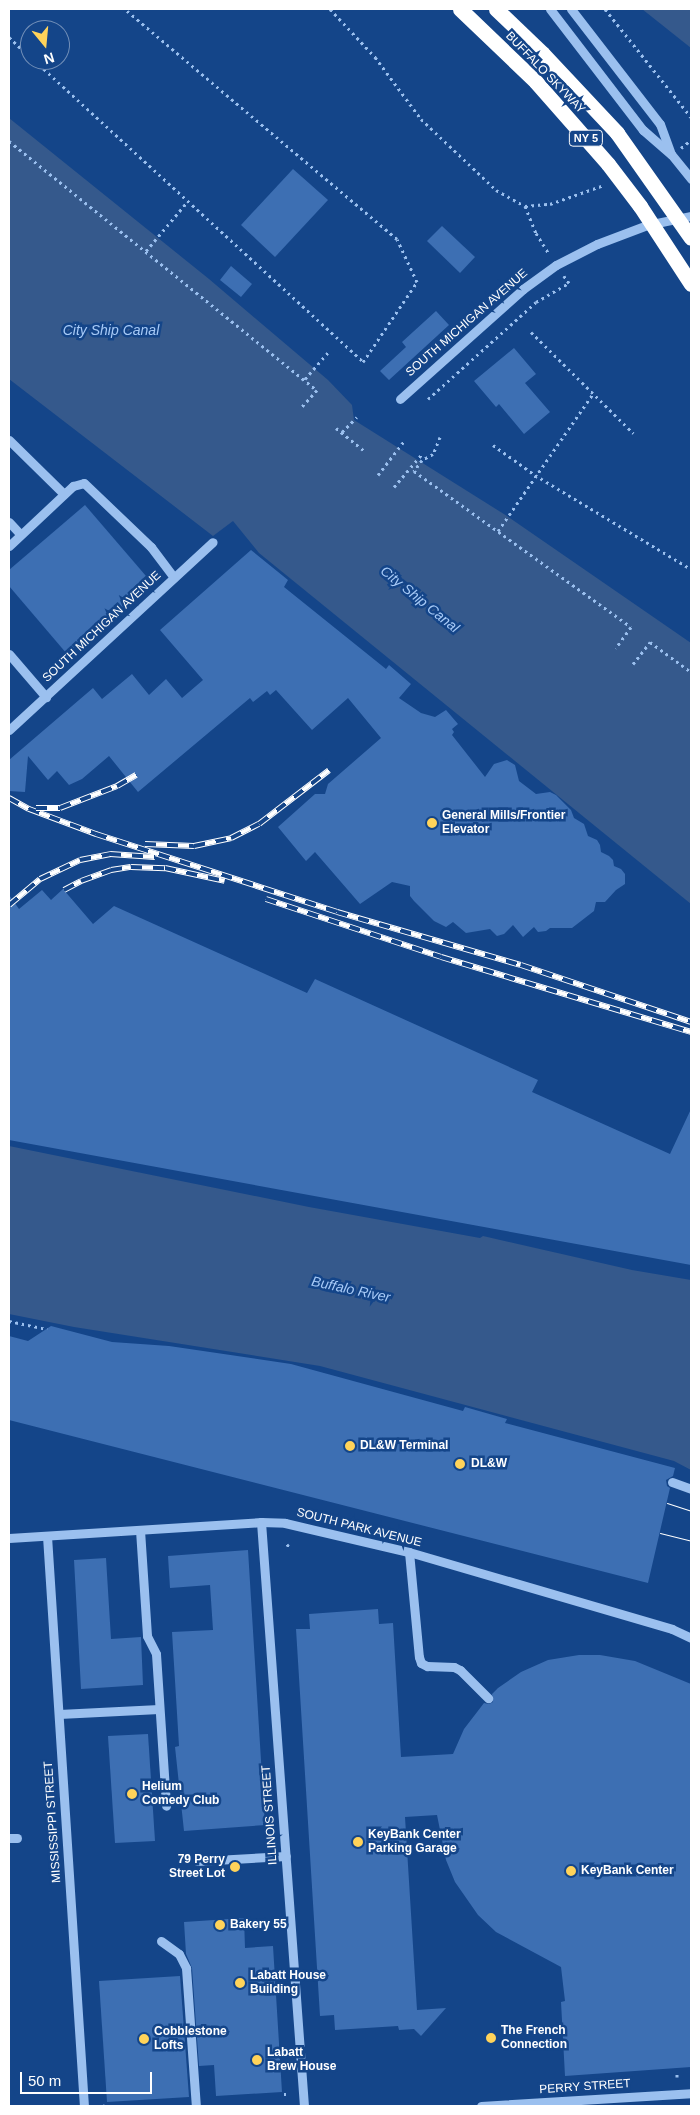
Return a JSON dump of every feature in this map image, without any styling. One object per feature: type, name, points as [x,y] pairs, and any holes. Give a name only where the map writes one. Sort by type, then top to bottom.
[{"type":"highway","name":"BUFFALO SKYWAY","points":[[460,9],[536,82],[608,164],[640,206],[691,284]]},
{"type":"highway","name":"BUFFALO SKYWAY","points":[[496,9],[555,66],[618,133],[691,238]]},
{"type":"street","points":[[550,9],[643,130],[671,154],[691,179]]},
{"type":"street","points":[[571,9],[660,124],[671,154]]},
{"type":"street","name":"SOUTH MICHIGAN AVENUE","points":[[400,399],[523,289],[556,264],[597,244],[647,225],[691,216]]},
{"type":"street","points":[[9,440],[64,494]]},
{"type":"street","points":[[9,546],[73,486],[84,483],[151,547],[174,577]]},
{"type":"street","points":[[9,522],[20,534]]},
{"type":"street","name":"SOUTH MICHIGAN AVENUE","points":[[9,730],[213,542]]},
{"type":"street","points":[[9,654],[46,697]]},
{"type":"street","points":[[672,1482],[691,1489]]},
{"type":"street","name":"SOUTH PARK AVENUE","points":[[9,1538],[261,1522],[285,1523],[409,1552],[672,1629],[691,1638]]},
{"type":"street","name":"ILLINOIS STREET","points":[[261,1522],[304,2106]]},
{"type":"street","points":[[140,1530],[147,1636],[156,1654],[166,1806]]},
{"type":"street","name":"MISSISSIPPI STREET","points":[[47,1536],[84,2106]]},
{"type":"street","points":[[409,1552],[421,1663],[427,1666],[454,1667],[460,1670],[488,1698]]},
{"type":"street","points":[[59,1714],[159,1709]]},
{"type":"street","points":[[197,1861],[286,1856]]},
{"type":"street","points":[[161,1941],[179,1954],[186,1968],[196,2106]]},
{"type":"street","name":"PERRY STREET","points":[[481,2106],[691,2093]]},
{"type":"path","points":[[45,70],[363,362],[417,282],[397,240],[125,9]]},
{"type":"path","points":[[330,9],[375,57],[421,119],[496,190],[525,206],[550,204],[612,182]]},
{"type":"path","points":[[605,9],[691,117]]},
{"type":"path","points":[[9,37],[20,47]]},
{"type":"path","points":[[686,144],[691,140]]},
{"type":"path","points":[[9,141],[317,390],[300,409]]},
{"type":"path","points":[[146,251],[188,201]]},
{"type":"path","points":[[525,206],[536,233],[550,256]]},
{"type":"path","points":[[428,399],[536,302],[569,283],[564,276]]},
{"type":"path","points":[[531,332],[633,433]]},
{"type":"path","points":[[305,380],[330,350]]},
{"type":"path","points":[[498,531],[592,394]]},
{"type":"path","points":[[342,432],[357,417]]},
{"type":"path","points":[[336,428],[366,452]]},
{"type":"path","points":[[440,437],[433,454],[422,460],[414,471],[631,627],[616,648]]},
{"type":"path","points":[[378,475],[405,440]]},
{"type":"path","points":[[493,445],[535,475],[691,569]]},
{"type":"path","points":[[394,487],[422,454]]},
{"type":"path","points":[[634,664],[650,642],[691,672]]},
{"type":"path","points":[[9,1321],[47,1329]]},
{"type":"water","points":[[642,9],[691,9],[691,48]]},
{"type":"water","name":"City Ship Canal","points":[[9,118],[209,279],[328,380],[352,405],[354,420],[507,516],[691,643],[691,904],[259,553],[233,521],[213,536],[9,379]]},
{"type":"water","name":"Buffalo River","points":[[9,1146],[309,1207],[480,1238],[483,1236],[632,1270],[691,1280],[691,1470],[674,1461],[320,1366],[74,1327],[9,1314]]},
{"type":"building","points":[[293,169],[328,200],[275,257],[241,225]]},
{"type":"building","points":[[442,226],[475,257],[460,273],[427,241]]},
{"type":"building","points":[[231,266],[252,284],[241,297],[220,280]]},
{"type":"building","points":[[436,311],[449,325],[389,380],[380,371],[406,347],[402,342]]},
{"type":"building","points":[[514,348],[536,374],[525,383],[550,412],[524,434],[499,404],[496,407],[474,381]]},
{"type":"building","points":[[85,505],[152,583],[67,654],[9,586],[9,570]]},
{"type":"building","points":[[251,550],[288,580],[284,587],[386,669],[389,665],[411,684],[399,698],[421,713],[435,717],[446,710],[458,724],[452,729],[454,732],[452,735],[485,777],[494,764],[507,760],[515,765],[519,781],[536,794],[550,792],[556,795],[571,810],[574,818],[584,824],[588,836],[597,840],[601,852],[609,856],[613,860],[614,866],[621,869],[625,874],[625,884],[616,890],[605,902],[596,902],[594,911],[572,928],[550,928],[546,931],[538,932],[534,927],[523,937],[513,925],[504,934],[497,936],[490,929],[466,933],[453,922],[446,927],[434,921],[414,901],[410,896],[410,886],[392,882],[360,904],[315,852],[306,861],[278,827],[315,794],[325,794],[328,784],[381,738],[348,698],[312,730],[276,690],[270,695],[267,691],[253,702],[250,698],[138,792],[109,756],[82,779],[69,785],[57,771],[48,780],[28,756],[25,792],[9,791],[9,760],[93,688],[102,699],[132,674],[149,695],[166,679],[182,698],[203,680],[160,630]]},
{"type":"building","points":[[63,889],[93,924],[114,906],[307,993],[315,979],[538,1080],[532,1092],[670,1154],[691,1109],[691,1265],[9,1140],[9,895],[19,909],[42,890],[51,900]]},
{"type":"building","name":"DL&W Terminal","points":[[51,1326],[112,1342],[169,1346],[291,1364],[463,1411],[465,1407],[507,1419],[505,1423],[675,1468],[673,1476],[666,1480],[667,1486],[670,1488],[648,1583],[9,1420],[9,1336],[28,1341]]},
{"type":"building","points":[[248,1550],[265,1825],[184,1831],[175,1747],[179,1746],[172,1632],[213,1630],[210,1585],[170,1588],[168,1556]]},
{"type":"building","points":[[106,1558],[111,1639],[141,1637],[143,1685],[81,1689],[74,1560]]},
{"type":"building","name":"KeyBank Center","points":[[378,1609],[379,1624],[393,1623],[401,1757],[453,1754],[464,1729],[484,1703],[489,1704],[493,1702],[492,1694],[498,1688],[521,1672],[548,1660],[579,1655],[600,1655],[635,1661],[691,1684],[691,2067],[565,2076],[561,2002],[565,2001],[561,1967],[496,1932],[478,1915],[455,1882],[446,1860],[437,1815],[405,1817],[417,2010],[446,2008],[421,2036],[414,2029],[399,2030],[398,2026],[335,2030],[334,2015],[320,2016],[296,1629],[310,1629],[309,1614]]},
{"type":"building","name":"Helium Comedy Club","points":[[148,1734],[155,1841],[115,1843],[108,1736]]},
{"type":"building","name":"Labatt House Building","points":[[244,1918],[245,1948],[273,1946],[282,2092],[216,2096],[214,2065],[199,2066],[192,1968],[186,1954],[184,1922]]},
{"type":"building","name":"Cobblestone Lofts","points":[[180,1976],[189,2097],[107,2102],[99,1981]]},
{"type":"tram line","points":[[667,1503],[691,1511]]},
{"type":"tram line","points":[[660,1533],[691,1541]]},
{"type":"railway","points":[[145,844],[194,846],[231,838],[259,824],[329,770]]},
{"type":"railway","points":[[36,808],[60,808],[117,786],[136,775]]},
{"type":"railway","points":[[9,798],[29,809],[96,834],[337,912],[521,965],[691,1022]]},
{"type":"railway","points":[[9,905],[40,879],[80,860],[110,854],[155,857]]},
{"type":"railway","points":[[64,890],[81,881],[111,870],[131,867],[165,868],[225,881]]},
{"type":"railway","points":[[266,899],[441,957],[691,1032]]},
{"type":"place","name":"General Mills/Frontier Elevator","points":[[432,823]]},
{"type":"place","name":"DL&W Terminal","points":[[350,1446]]},
{"type":"place","name":"DL&W","points":[[460,1464]]},
{"type":"place","name":"Helium Comedy Club","points":[[132,1794]]},
{"type":"place","name":"KeyBank Center Parking Garage","points":[[358,1842]]},
{"type":"place","name":"79 Perry Street Lot","points":[[235,1867]]},
{"type":"place","name":"KeyBank Center","points":[[571,1871]]},
{"type":"place","name":"Bakery 55","points":[[220,1925]]},
{"type":"place","name":"Labatt House Building","points":[[240,1983]]},
{"type":"place","name":"The French Connection","points":[[491,2038]]},
{"type":"place","name":"Cobblestone Lofts","points":[[144,2039]]},
{"type":"place","name":"Labatt Brew House","points":[[257,2060]]}]
